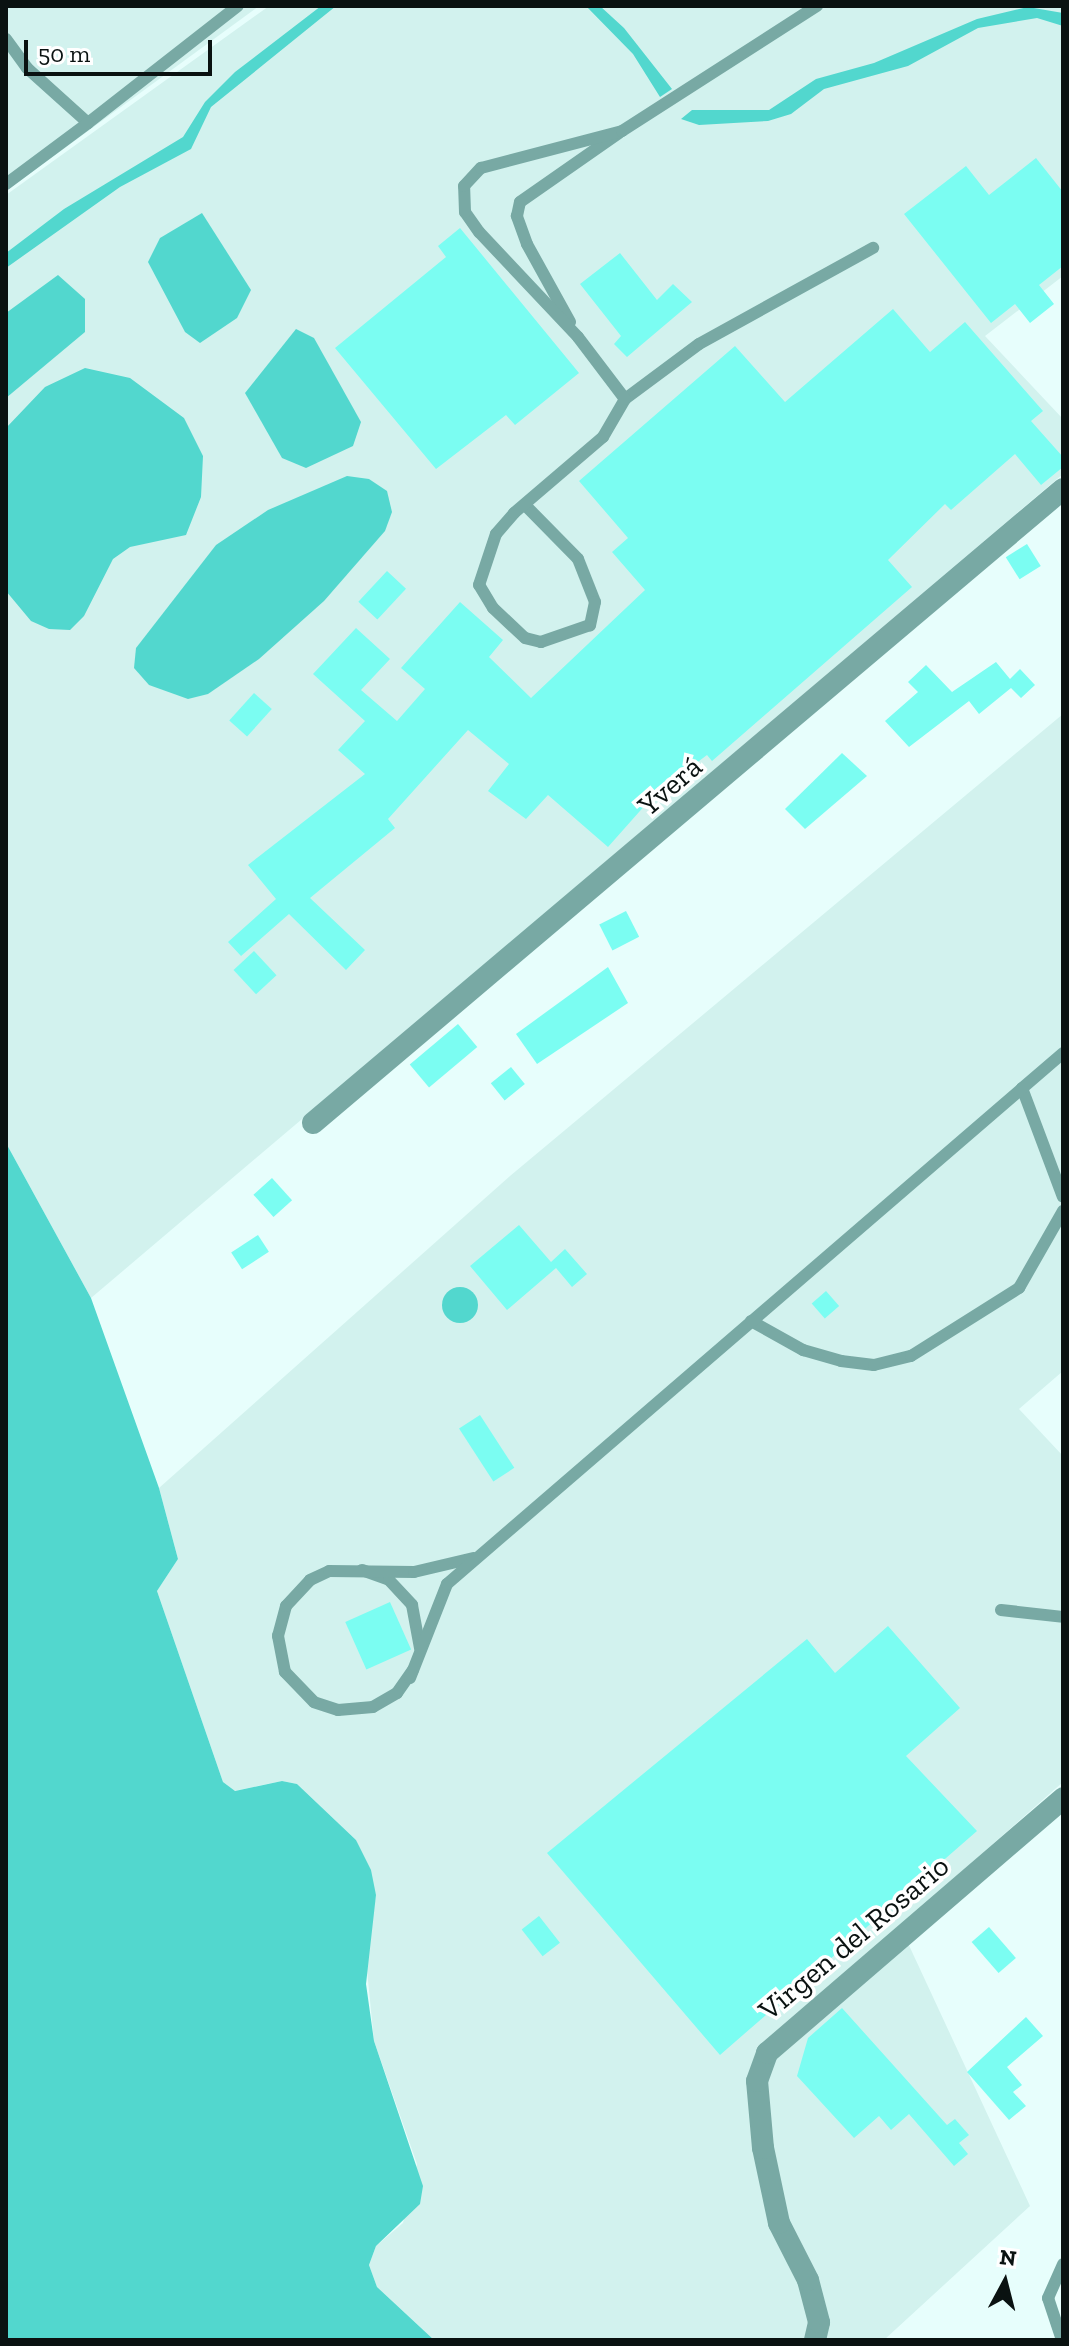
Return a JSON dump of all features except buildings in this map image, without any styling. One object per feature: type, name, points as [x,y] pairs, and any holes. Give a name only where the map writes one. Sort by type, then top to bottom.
[{"type":"street","name":"Yverá","points":[[313,1123],[1063,489]]},
{"type":"street","name":"Virgen del Rosario","points":[[815,2340],[819,2322],[808,2280],[779,2223],[763,2148],[757,2081],[767,2053],[1063,1798]]},
{"type":"lane","points":[[6,184],[238,6]]},
{"type":"lane","points":[[578,337],[517,216],[520,202],[534,189],[817,6]]},
{"type":"lane","points":[[6,39],[27,68],[88,123]]},
{"type":"lane","points":[[622,131],[481,168],[464,186],[465,212],[479,232],[578,337],[625,399]]},
{"type":"lane","points":[[526,506],[578,559],[595,602],[590,625],[541,642],[525,638],[493,608],[479,585],[496,534],[526,506],[603,437],[625,399],[699,344],[873,248]]},
{"type":"lane","points":[[477,1558],[414,1572],[329,1571],[310,1580],[286,1606],[278,1636],[285,1672],[302,1694],[338,1710],[373,1707],[410,1678],[447,1584],[1063,1053]]},
{"type":"lane","points":[[1022,1088],[1063,1197]]},
{"type":"lane","points":[[751,1321],[803,1350],[841,1361],[874,1365],[911,1356],[1019,1288],[1063,1211]]},
{"type":"lane","points":[[362,1570],[389,1580],[412,1605],[421,1644],[410,1678]]},
{"type":"lane","points":[[1001,1610],[1063,1617]]},
{"type":"lane","points":[[1062,2340],[1048,2298],[1063,2264]]},
{"type":"shaded area","points":[[6,6],[259,6],[6,191]]},
{"type":"shaded area","points":[[269,6],[1063,6],[1063,276],[985,336],[1063,419],[1063,474],[91,1298],[6,1143],[6,195]]},
{"type":"shaded area","points":[[1063,714],[1063,1371],[1019,1409],[1063,1456],[1063,1782],[900,1926],[1030,2206],[884,2340],[434,2340],[377,2287],[369,2265],[376,2246],[403,2223],[417,2164],[374,2041],[366,1960],[376,1895],[356,1840],[297,1784],[282,1781],[234,1791],[223,1782],[157,1591],[178,1559],[159,1488],[510,1176]]},
{"type":"water","points":[[321,6],[336,6],[211,107],[191,149],[120,187],[6,268],[6,253],[64,209],[183,137],[205,102],[235,72]]},
{"type":"water","points":[[586,6],[600,6],[624,28],[672,89],[660,97],[633,54]]},
{"type":"water","points":[[1028,7],[1063,13],[1063,26],[1037,18],[978,28],[908,66],[824,89],[791,114],[768,121],[699,125],[681,119],[692,110],[769,110],[816,79],[874,63],[977,19]]},
{"type":"water","points":[[202,213],[251,290],[237,318],[200,343],[185,332],[148,262],[160,238]]},
{"type":"water","points":[[58,275],[85,299],[85,332],[6,398],[6,313]]},
{"type":"water","points":[[296,329],[314,338],[361,422],[353,446],[306,468],[282,458],[245,393]]},
{"type":"water","points":[[85,368],[130,378],[184,418],[203,456],[201,497],[186,535],[130,547],[113,559],[84,616],[70,630],[49,629],[31,621],[6,591],[6,428],[45,387]]},
{"type":"water","points":[[347,476],[369,479],[387,491],[392,512],[385,531],[324,601],[259,659],[208,694],[188,699],[149,685],[134,668],[136,648],[216,545],[268,510]]},
{"type":"water","points":[[6,1143],[91,1298],[159,1488],[178,1559],[157,1591],[223,1782],[235,1791],[282,1781],[297,1784],[356,1840],[371,1870],[376,1895],[366,1984],[374,2041],[423,2186],[420,2204],[376,2246],[369,2265],[377,2287],[434,2340],[6,2340]]},
{"type":"water","points":[[460,1287],[473,1292],[478,1305],[473,1318],[460,1323],[447,1318],[442,1305],[447,1292]]}]
